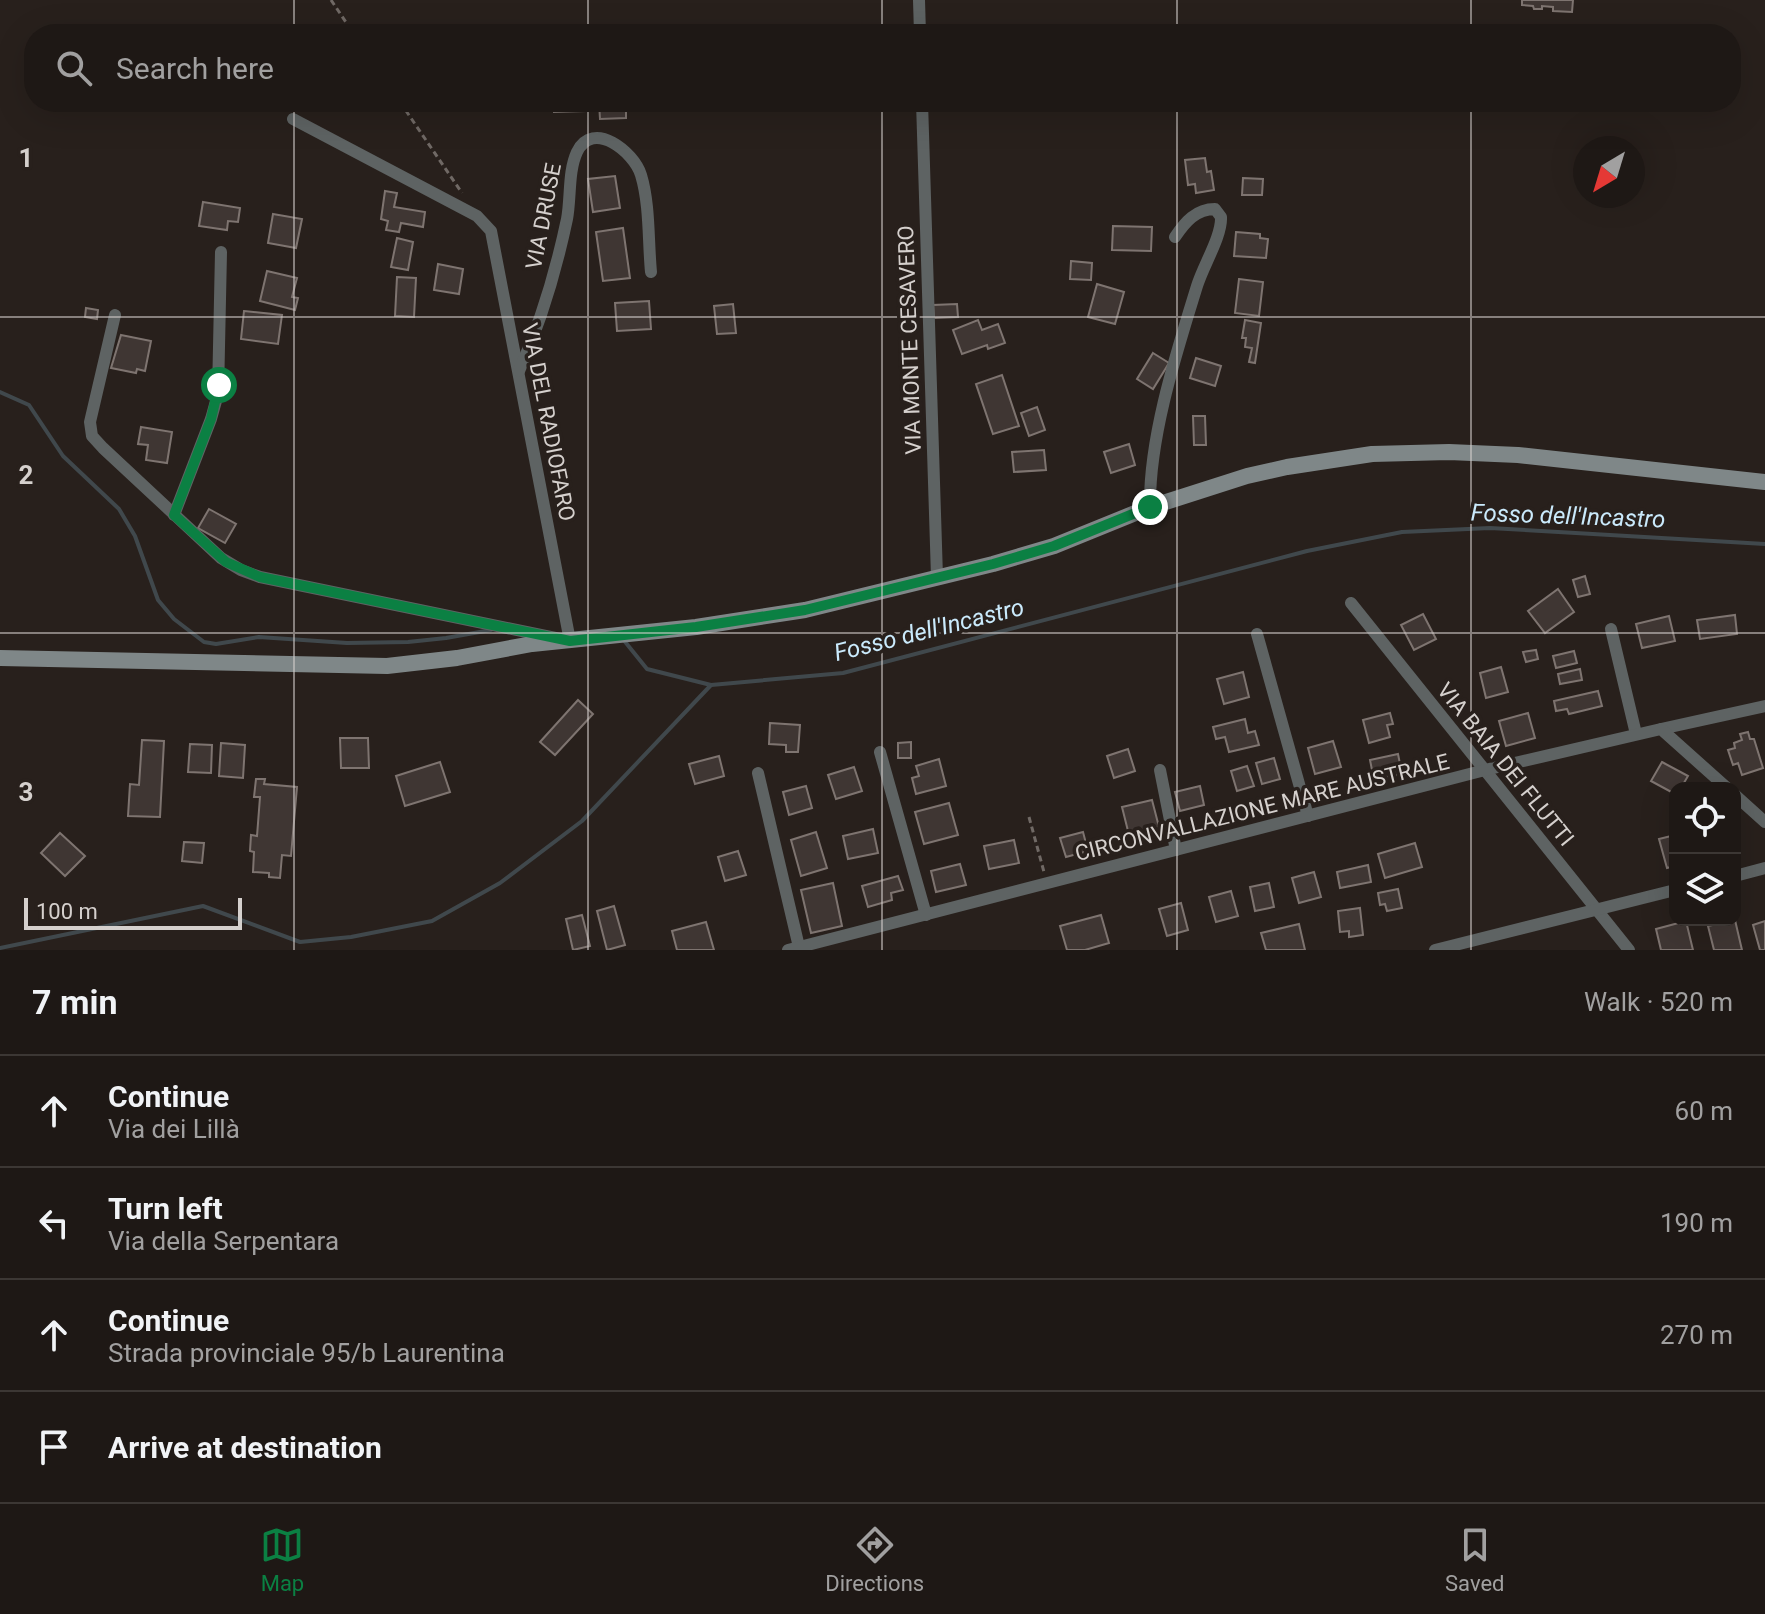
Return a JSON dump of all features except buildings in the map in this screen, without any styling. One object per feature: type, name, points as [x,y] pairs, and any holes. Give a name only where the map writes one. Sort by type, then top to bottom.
[{"type":"main road","points":[[0,658],[365,667],[443,660],[532,644],[696,627],[805,610],[937,577],[1054,546],[1150,507],[1269,471],[1372,454],[1483,453],[1565,459],[1765,482]]},
{"type":"street","points":[[919,0],[920,24]]},
{"type":"street","name":"VIA MONTE CESAVERO","points":[[922,112],[937,577]]},
{"type":"street","points":[[293,119],[477,216]]},
{"type":"street","name":"VIA DRUSE","points":[[519,371],[540,322],[548,293],[568,216],[575,159],[580,147],[590,140],[602,139],[617,144],[636,163],[644,185],[651,272]]},
{"type":"street","points":[[1150,507],[1154,443],[1198,283],[1221,224],[1219,213],[1212,208],[1198,213],[1184,224],[1175,237]]},
{"type":"street","name":"VIA DEL RADIOFARO","points":[[477,216],[486,223],[495,241],[570,641]]},
{"type":"street","points":[[174,515],[218,394],[221,252]]},
{"type":"street","points":[[115,315],[90,431],[99,445],[226,562],[255,575],[570,641]]},
{"type":"street","name":"VIA BAIA DEI FLUTTI","points":[[1351,603],[1629,950]]},
{"type":"street","points":[[1611,629],[1636,734]]},
{"type":"street","points":[[1257,634],[1308,816]]},
{"type":"street","name":"CIRCONVALLAZIONE MARE AUSTRALE","points":[[794,949],[1485,770],[1765,706]]},
{"type":"street","points":[[1661,729],[1720,782]]},
{"type":"street","points":[[880,752],[926,915]]},
{"type":"street","points":[[1160,770],[1176,850]]},
{"type":"street","points":[[758,773],[794,949]]},
{"type":"street","points":[[1741,800],[1765,822]]},
{"type":"street","points":[[1741,874],[1765,868]]},
{"type":"street","points":[[1435,950],[1669,891]]},
{"type":"path","points":[[331,0],[347,24]]},
{"type":"path","points":[[407,112],[477,216]]},
{"type":"path","points":[[1029,817],[1048,883]]},
{"type":"waterway","points":[[0,392],[29,405],[63,456],[119,509],[135,536],[158,600],[174,619],[204,642],[216,644],[259,637],[347,643],[408,642],[491,630]]},
{"type":"waterway","name":"Fosso dell'Incastro","points":[[0,948],[203,906],[300,942],[351,937],[432,921],[500,883],[582,821],[711,685],[843,673],[1307,551],[1402,532],[1490,528],[1765,544]]},
{"type":"waterway","points":[[622,638],[647,669],[711,685]]},
{"type":"route","points":[[219,385],[211,419],[174,515],[226,562],[260,577],[570,641],[696,627],[805,610],[1054,546],[1150,507]]}]
